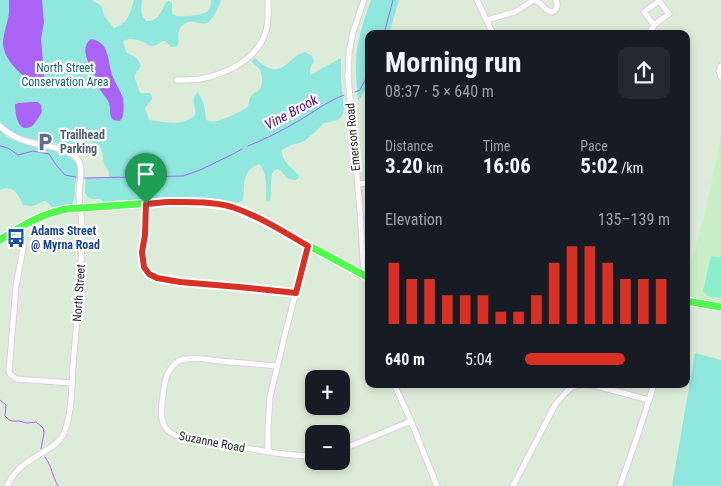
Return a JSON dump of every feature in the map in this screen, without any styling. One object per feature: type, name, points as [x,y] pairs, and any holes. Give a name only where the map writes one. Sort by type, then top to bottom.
[{"type":"main road","points":[[0,240],[20,227],[52,212],[80,207],[167,202],[203,203],[231,207],[267,223],[365,276]]},
{"type":"main road","points":[[690,302],[721,307]]},
{"type":"street","points":[[177,80],[200,79],[227,71],[240,64],[262,42],[266,30],[268,0]]},
{"type":"street","name":"Emerson Road","points":[[364,0],[353,32],[348,76],[365,256]]},
{"type":"street","points":[[477,0],[491,30]]},
{"type":"street","points":[[487,20],[513,12],[534,0],[550,12],[554,11],[558,4],[556,0]]},
{"type":"street","points":[[652,30],[654,25],[669,14],[659,1],[644,12],[654,25]]},
{"type":"street","points":[[721,66],[719,71],[721,77]]},
{"type":"street","name":"North Street","points":[[0,126],[6,132],[18,138],[72,154],[77,158],[81,168],[79,193],[82,227],[81,249],[72,383],[64,434],[51,447],[20,468],[7,486]]},
{"type":"street","points":[[358,184],[365,183]]},
{"type":"street","points":[[146,204],[145,235],[142,252],[144,267],[149,274],[157,278],[180,282],[296,293]]},
{"type":"street","points":[[20,227],[23,248],[16,286],[10,372],[17,379],[72,383]]},
{"type":"street","points":[[268,452],[270,397],[308,246]]},
{"type":"street","name":"Suzanne Road","points":[[277,366],[199,359],[185,359],[178,362],[169,371],[165,382],[161,408],[162,422],[167,430],[178,436],[293,456],[305,456]]},
{"type":"street","points":[[396,388],[437,486]]},
{"type":"street","points":[[513,486],[555,405],[571,388]]},
{"type":"street","points":[[604,388],[649,400]]},
{"type":"street","points":[[620,486],[653,388]]},
{"type":"street","points":[[350,446],[411,421]]},
{"type":"shaded area","points":[[9,0],[42,0],[44,22],[41,39],[45,87],[41,88],[17,70],[4,51],[3,40],[9,12]]},
{"type":"shaded area","points":[[91,39],[102,44],[105,49],[113,77],[123,98],[123,114],[120,121],[113,120],[107,99],[99,88],[87,58],[85,52],[87,43]]},
{"type":"shaded area","points":[[38,102],[41,105],[42,112],[32,126],[23,128],[18,122],[15,104]]},
{"type":"shaded area","points":[[721,136],[721,303],[690,298],[690,266],[705,214]]},
{"type":"shaded area","points":[[711,256],[721,257],[721,298],[707,296],[703,291]]},
{"type":"green space","name":"North Street Conservation Area","points":[[0,0],[92,0],[100,5],[104,15],[114,28],[126,20],[134,0],[142,0],[141,11],[146,21],[150,21],[157,18],[166,2],[169,1],[172,3],[174,15],[185,16],[205,13],[211,5],[211,0],[221,0],[214,16],[207,23],[188,22],[181,27],[178,34],[178,43],[175,47],[171,47],[165,41],[150,46],[145,42],[136,40],[128,39],[123,41],[126,52],[137,59],[141,66],[134,76],[140,93],[150,93],[152,96],[152,99],[145,108],[149,120],[173,123],[190,119],[195,115],[194,98],[198,92],[206,119],[214,121],[227,118],[248,107],[251,96],[261,86],[261,72],[251,61],[255,58],[265,66],[277,69],[305,52],[312,56],[314,61],[310,69],[310,75],[341,58],[341,80],[345,106],[342,116],[338,120],[324,123],[303,142],[282,150],[283,158],[299,176],[295,180],[288,179],[281,171],[277,169],[274,171],[272,174],[270,201],[268,202],[266,201],[265,176],[259,164],[249,170],[244,184],[243,200],[236,204],[223,200],[160,199],[137,202],[119,200],[104,202],[100,199],[90,198],[85,191],[86,178],[109,178],[109,172],[99,146],[94,143],[86,143],[73,151],[56,143],[17,134],[0,121]]},
{"type":"green space","points":[[371,0],[399,0],[390,30],[365,30],[365,91],[358,100],[356,71],[361,30]]},
{"type":"green space","points":[[0,131],[12,140],[52,150],[70,157],[78,169],[72,204],[52,207],[46,201],[34,206],[23,205],[17,194],[12,190],[0,190]]},
{"type":"green space","points":[[695,353],[721,360],[721,486],[672,486]]},
{"type":"waterway","name":"Vine Brook","points":[[385,30],[393,0]]},
{"type":"waterway","name":"Vine Brook","points":[[355,92],[360,90],[365,80]]},
{"type":"waterway","name":"Vine Brook","points":[[248,146],[281,131],[344,95]]},
{"type":"waterway","name":"Vine Brook","points":[[0,146],[8,148],[18,155],[33,151],[49,154],[65,175],[76,177]]},
{"type":"waterway","name":"Vine Brook","points":[[84,178],[183,176],[200,170],[242,149]]},
{"type":"waterway","points":[[0,400],[6,405],[5,416],[11,421],[36,422],[43,428],[41,449]]},
{"type":"waterway","points":[[45,457],[58,486]]},
{"type":"place","name":"Trailhead Parking","points":[[45,142]]},
{"type":"place","name":"Adams Street @ Myrna Road","points":[[16,238]]},
{"type":"route","points":[[167,202],[203,203],[231,207],[267,223],[308,246],[296,293],[180,282],[157,278],[149,274],[144,267],[142,252],[145,235],[146,204],[167,202]]}]
